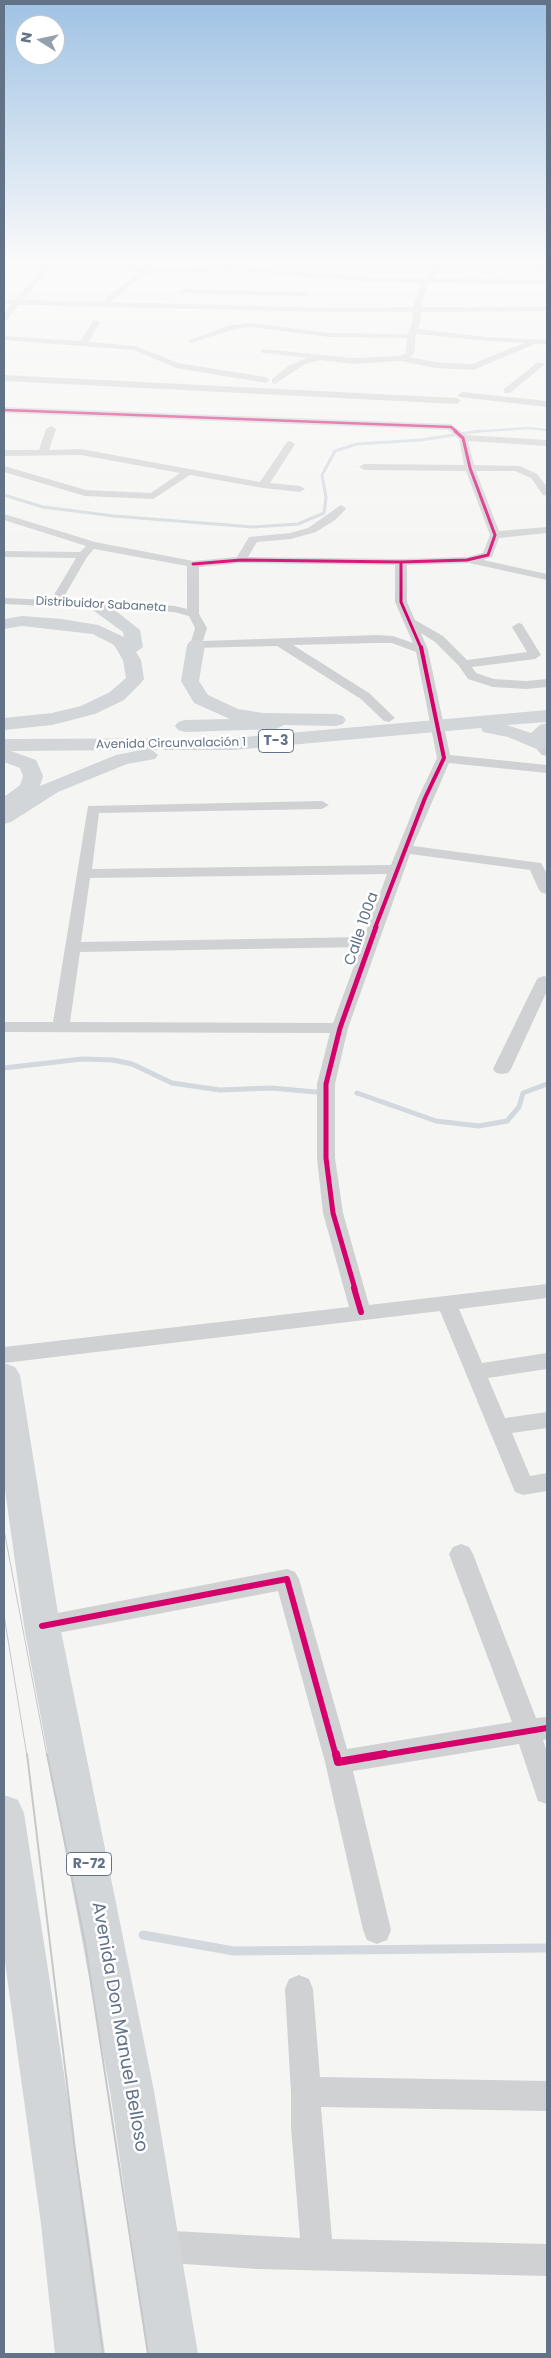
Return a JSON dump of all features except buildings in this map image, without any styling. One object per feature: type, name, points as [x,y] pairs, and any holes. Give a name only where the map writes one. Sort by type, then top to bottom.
[{"type":"main road","points":[[4,724],[52,719],[88,710],[117,696],[135,679],[132,660],[134,640],[131,630],[96,604]]},
{"type":"main road","points":[[4,624],[22,621],[62,624],[98,630],[121,642],[132,660]]},
{"type":"main road","points":[[196,645],[190,681],[201,699],[241,716],[264,719],[350,720]]},
{"type":"main road","name":"Avenida Circunvalación 1","points":[[4,728],[166,727],[350,720],[547,704]]},
{"type":"main road","name":"Avenida Circunvalación 1","points":[[4,745],[232,744],[547,716]]},
{"type":"main road","points":[[459,725],[513,732],[544,742]]},
{"type":"main road","points":[[4,818],[51,788],[123,759],[232,744]]},
{"type":"main road","points":[[4,755],[29,764],[33,776],[29,788],[18,798],[4,805]]},
{"type":"main road","name":"Avenida Don Manuel Belloso","points":[[4,1375],[42,1626],[132,2091],[173,2354]]},
{"type":"main road","points":[[4,1813],[62,2214],[80,2354]]},
{"type":"street","points":[[228,374],[339,394]]},
{"type":"street","points":[[274,381],[284,374]]},
{"type":"street","points":[[507,391],[528,374]]},
{"type":"street","points":[[4,378],[459,398],[547,404]]},
{"type":"street","points":[[459,398],[482,388],[547,395]]},
{"type":"street","points":[[4,517],[93,545],[193,564],[241,560],[401,562],[467,560],[488,555],[495,535],[456,428],[459,398]]},
{"type":"street","points":[[4,410],[456,428],[529,442],[547,443]]},
{"type":"street","points":[[43,452],[51,429]]},
{"type":"street","points":[[521,461],[529,442]]},
{"type":"street","points":[[263,485],[290,444]]},
{"type":"street","points":[[4,452],[81,452],[263,485],[300,489]]},
{"type":"street","points":[[364,467],[470,468],[521,461]]},
{"type":"street","points":[[521,461],[547,493]]},
{"type":"street","points":[[4,469],[85,492],[153,496],[188,472]]},
{"type":"street","points":[[241,560],[253,539],[291,536],[312,530],[331,518],[341,508]]},
{"type":"street","points":[[495,535],[547,530]]},
{"type":"street","points":[[55,602],[83,555],[93,545]]},
{"type":"street","points":[[4,554],[83,555]]},
{"type":"street","points":[[467,560],[547,577]]},
{"type":"street","points":[[401,562],[400,602],[422,650],[434,698],[443,751],[547,769]]},
{"type":"street","points":[[193,564],[193,614],[201,628],[196,645],[377,638],[394,640],[422,650]]},
{"type":"street","name":"Distribuidor Sabaneta","points":[[4,601],[157,607],[193,614]]},
{"type":"street","points":[[408,621],[439,639],[464,664],[472,676],[493,683],[526,685],[547,682]]},
{"type":"street","points":[[464,664],[535,655],[518,627]]},
{"type":"street","points":[[281,643],[365,696],[389,718]]},
{"type":"street","name":"Calle 100a","points":[[362,1312],[333,1214],[326,1158],[326,1084],[340,1028],[372,942],[396,869],[443,751]]},
{"type":"street","points":[[61,1027],[94,809],[322,805]]},
{"type":"street","points":[[404,849],[542,866],[547,890]]},
{"type":"street","points":[[84,874],[396,869]]},
{"type":"street","points":[[73,947],[372,942]]},
{"type":"street","points":[[502,1069],[544,981],[547,982]]},
{"type":"street","points":[[4,1027],[340,1028]]},
{"type":"street","points":[[4,1355],[547,1291]]},
{"type":"street","points":[[446,1302],[523,1486],[547,1482]]},
{"type":"street","points":[[475,1372],[547,1361]]},
{"type":"street","points":[[498,1427],[547,1420]]},
{"type":"street","points":[[461,1554],[537,1730],[547,1792]]},
{"type":"street","points":[[42,1626],[286,1579],[338,1762],[377,1930]]},
{"type":"street","points":[[338,1762],[537,1730]]},
{"type":"street","points":[[299,1989],[306,2092],[306,2127],[317,2254]]},
{"type":"street","points":[[306,2092],[339,2091],[547,2096]]},
{"type":"street","points":[[156,2246],[257,2253],[547,2260]]},
{"type":"waterway","points":[[474,432],[528,428],[547,430]]},
{"type":"waterway","points":[[474,432],[479,431]]},
{"type":"waterway","points":[[4,495],[43,507],[114,516],[253,527],[298,524],[324,513],[326,497],[322,475],[335,451],[357,444],[421,440],[474,432]]},
{"type":"waterway","points":[[4,1068],[82,1059],[113,1060],[132,1064],[172,1083],[220,1090],[271,1088],[316,1092]]},
{"type":"waterway","points":[[357,1093],[436,1121],[479,1126],[507,1121],[519,1107],[523,1093],[547,1084]]},
{"type":"waterway","points":[[143,1935],[234,1951],[547,1948]]},
{"type":"tram line","points":[[4,1530],[47,1756]]},
{"type":"tram line","points":[[4,1615],[27,1756]]},
{"type":"tram line","points":[[27,1754],[75,2150],[103,2354]]},
{"type":"tram line","points":[[47,1754],[85,1943],[148,2354]]},
{"type":"cycle path","points":[[4,410],[451,427],[463,438],[470,468],[495,535],[488,555],[467,560],[401,562],[241,560],[193,564]]},
{"type":"cycle path","points":[[361,1312],[333,1213],[326,1158],[326,1084],[340,1028],[392,881],[425,798],[444,758],[422,650],[401,602],[401,562]]},
{"type":"cycle path","points":[[42,1626],[287,1579],[338,1762],[547,1728]]}]
